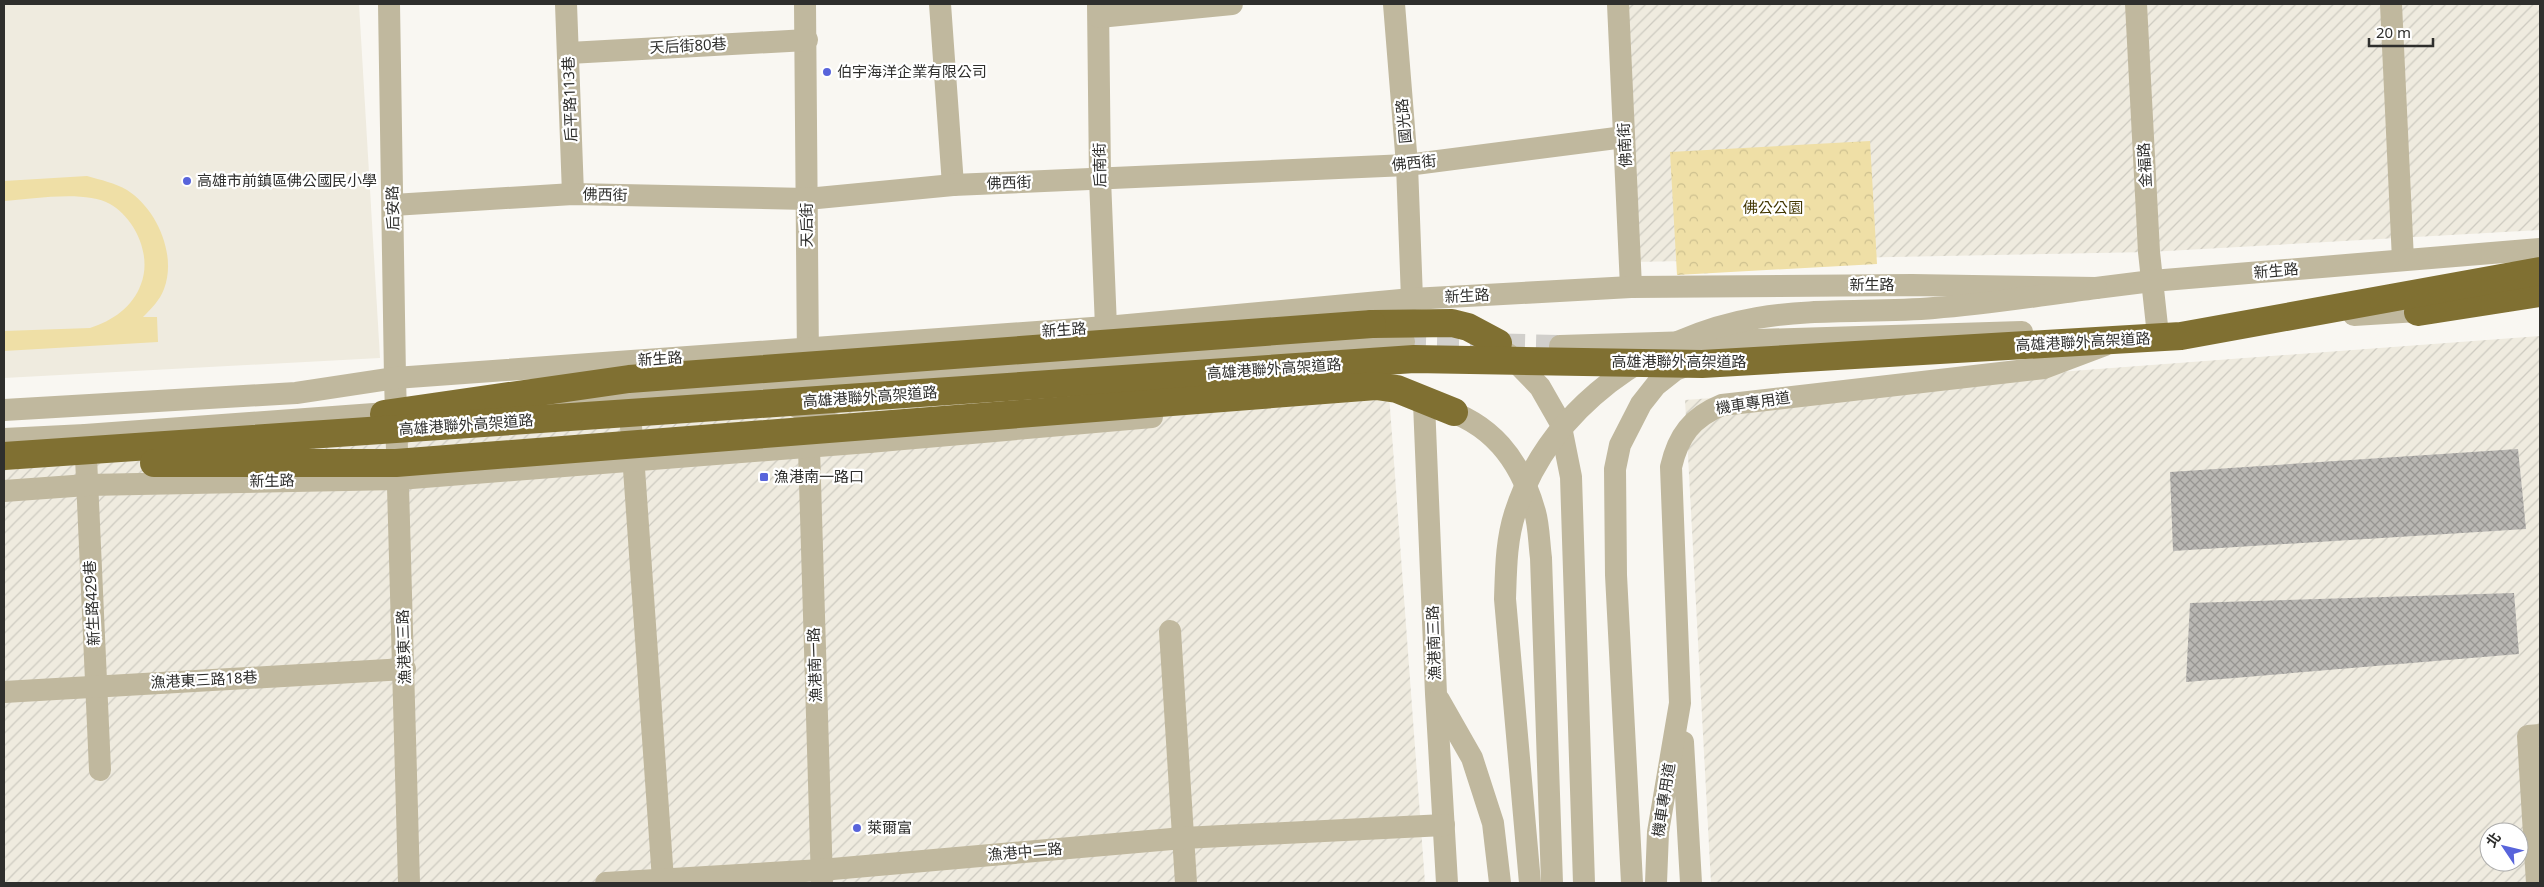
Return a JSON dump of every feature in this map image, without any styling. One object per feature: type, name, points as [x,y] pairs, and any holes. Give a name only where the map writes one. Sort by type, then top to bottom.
[{"type":"highway","name":"高雄港聯外高架道路","points":[[4,473],[147,455],[1414,359],[1702,364],[2181,336],[2540,271]]},
{"type":"highway","name":"高雄港聯外高架道路","points":[[4,456],[147,455],[1415,372],[1702,381],[2182,350],[2540,293]]},
{"type":"highway","points":[[147,455],[628,380],[1372,324],[1452,323],[1468,327],[1498,343]]},
{"type":"highway","points":[[147,455],[396,463],[1376,386],[1397,389],[1454,412]]},
{"type":"street","name":"后安路","points":[[389,4],[397,412]]},
{"type":"street","name":"后平路113巷","points":[[566,4],[573,194]]},
{"type":"street","name":"天后街","points":[[805,4],[807,40],[807,348],[809,446]]},
{"type":"street","points":[[940,4],[953,184]]},
{"type":"street","points":[[1099,10],[1232,4]]},
{"type":"street","name":"國光路","points":[[1394,4],[1407,165],[1412,299]]},
{"type":"street","name":"佛南街","points":[[1618,4],[1631,287]]},
{"type":"street","name":"金福路","points":[[2136,4],[2152,281],[2158,326]]},
{"type":"street","points":[[2391,4],[2403,260]]},
{"type":"street","name":"后南街","points":[[1099,10],[1100,179],[1106,327]]},
{"type":"street","name":"天后街80巷","points":[[569,53],[807,40]]},
{"type":"street","name":"佛西街","points":[[393,205],[573,194],[807,200],[953,184],[1407,165],[1624,137]]},
{"type":"street","name":"新生路","points":[[4,400],[395,378],[1106,327],[1412,299],[1631,287],[1912,285],[2096,288],[2152,281],[2540,249]]},
{"type":"street","points":[[1530,883],[1505,599],[1506,553],[1515,513],[1534,471],[1555,435],[1577,410],[1609,382],[1648,357],[1713,328],[1766,317],[1934,308],[2096,288]]},
{"type":"street","points":[[1412,299],[1443,310],[1469,323],[1498,343],[1540,387],[1560,422],[1571,477],[1584,883]]},
{"type":"street","points":[[1560,346],[1976,334],[2158,326],[2540,304]]},
{"type":"street","name":"機車專用道","points":[[1656,883],[1658,832],[1680,703],[1670,473],[1680,440],[1698,418],[1722,405],[2044,368],[2158,326]]},
{"type":"street","points":[[1632,883],[1616,575],[1615,468],[1620,445],[1641,404],[1656,385],[1676,370],[1720,356],[1976,334]]},
{"type":"street","points":[[4,439],[85,436],[397,412],[764,390],[808,381],[1404,342]]},
{"type":"street","name":"新生路","points":[[4,410],[296,393],[395,378]]},
{"type":"street","points":[[764,390],[869,442]]},
{"type":"street","points":[[629,398],[663,880]]},
{"type":"street","name":"新生路","points":[[4,491],[87,485],[399,479],[869,442],[1376,398],[1424,403],[1454,412],[1481,426],[1502,445],[1519,468],[1536,513],[1541,558],[1552,883]]},
{"type":"street","name":"漁港南三路","points":[[1424,403],[1436,694],[1447,883]]},
{"type":"street","name":"漁港東三路","points":[[397,412],[409,883]]},
{"type":"street","name":"新生路429巷","points":[[85,436],[100,770]]},
{"type":"street","name":"漁港南一路","points":[[809,446],[821,877]]},
{"type":"street","points":[[1170,631],[1186,883]]},
{"type":"street","name":"漁港東三路18巷","points":[[4,692],[405,669]]},
{"type":"street","points":[[1436,694],[1472,758],[1493,823],[1500,883]]},
{"type":"street","points":[[1680,703],[1691,883]]},
{"type":"street","points":[[2537,883],[2528,736],[2540,735]]},
{"type":"street","name":"漁港中二路","points":[[606,883],[821,877],[1183,838],[1444,824]]},
{"type":"shaded area","name":"高雄市前鎮區佛公國民小學","points":[[4,4],[359,4],[380,358],[4,378]]},
{"type":"shaded area","points":[[1620,4],[2540,4],[2540,230],[2149,252],[1632,262]]},
{"type":"shaded area","points":[[2540,336],[2540,883],[1711,883],[1685,400]]},
{"type":"shaded area","points":[[1387,367],[1425,883],[4,883],[4,466]]},
{"type":"green space","name":"佛公公園","points":[[1870,141],[1877,264],[1677,275],[1670,152]]},
{"type":"green space","points":[[87,176],[118,185],[138,198],[162,234],[168,262],[167,276],[160,297],[143,317],[157,317],[158,342],[4,351],[4,331],[90,328],[121,312],[133,300],[141,284],[144,262],[143,250],[139,239],[127,219],[110,204],[87,197],[73,196],[4,201],[4,181]]},
{"type":"building","points":[[2518,449],[2526,529],[2173,551],[2170,472]]},
{"type":"building","points":[[2514,593],[2519,654],[2186,682],[2190,603]]},
{"type":"tunnel","points":[[1404,342],[1560,346]]},
{"type":"place","name":"伯宇海洋企業有限公司","points":[[827,72]]},
{"type":"place","name":"高雄市前鎮區佛公國民小學","points":[[187,181]]},
{"type":"place","name":"漁港南一路口","points":[[764,477]]},
{"type":"place","name":"萊爾富","points":[[857,828]]}]
